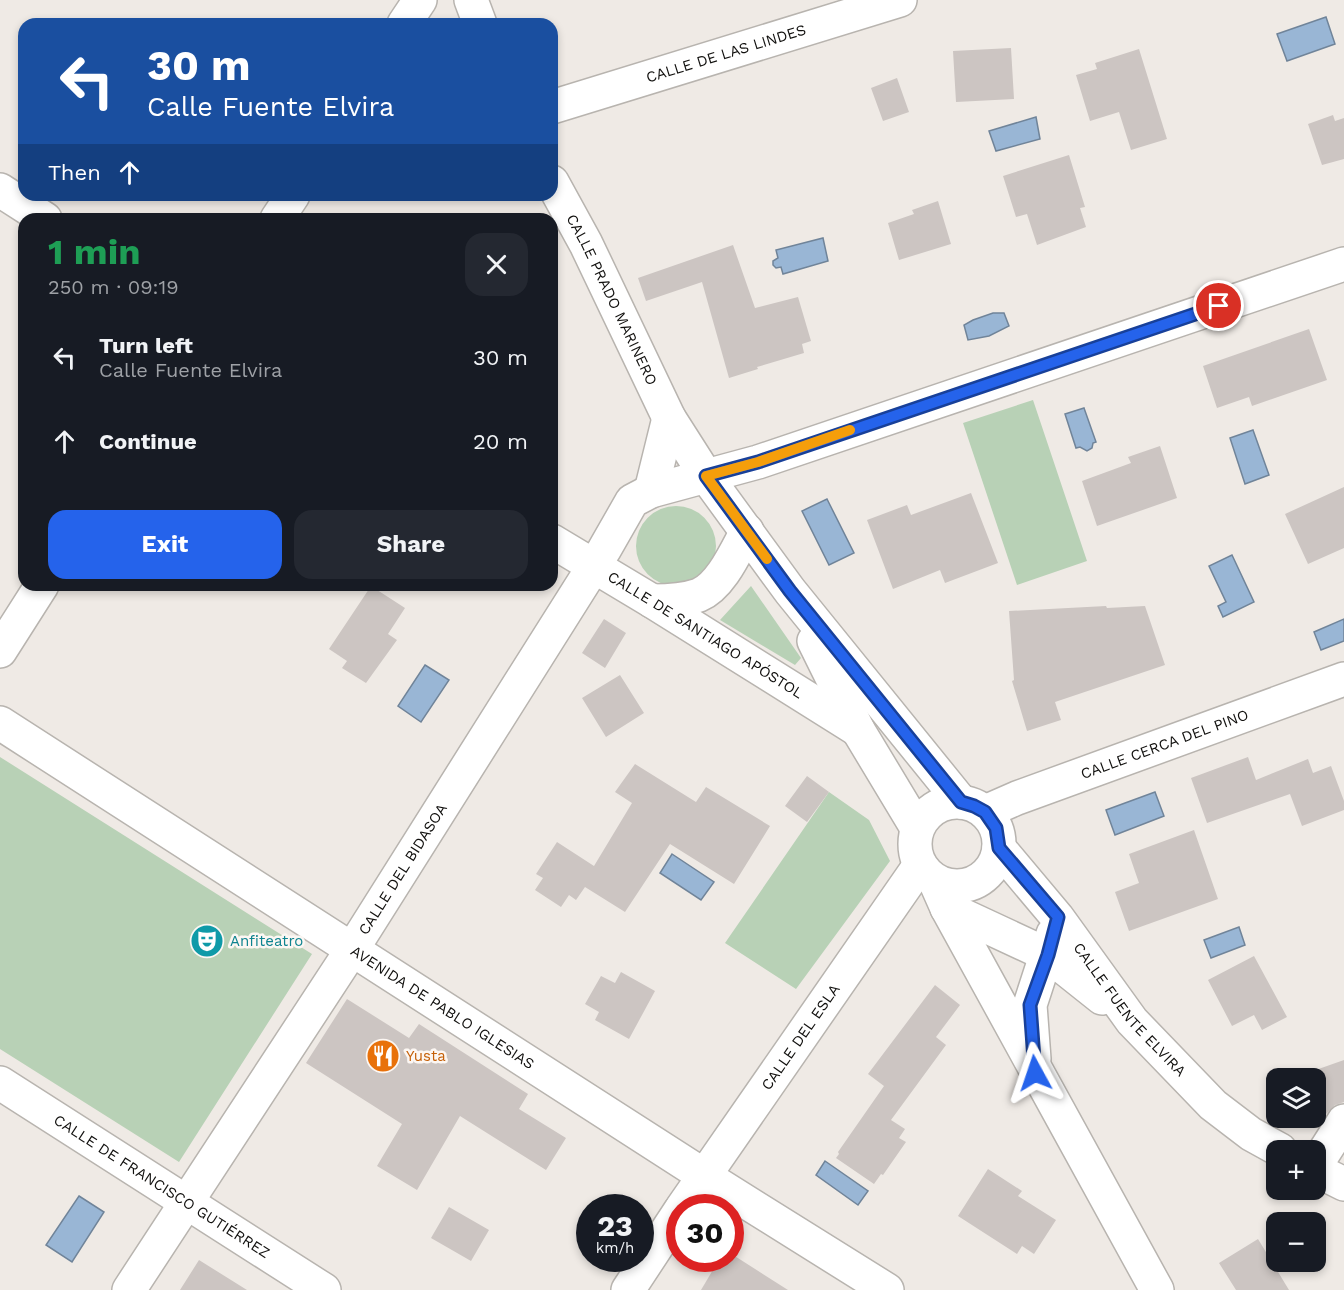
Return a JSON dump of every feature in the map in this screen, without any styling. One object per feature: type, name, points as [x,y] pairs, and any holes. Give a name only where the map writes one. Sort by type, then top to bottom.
[{"type":"street","points":[[408,18],[420,0]]},
{"type":"street","points":[[471,0],[478,18]]},
{"type":"street","name":"CALLE DE LAS LINDES","points":[[558,105],[900,0]]},
{"type":"street","points":[[0,190],[36,213]]},
{"type":"street","name":"CALLE PRADO MARINERO","points":[[558,193],[586,244],[669,418],[706,476],[790,591],[973,807]]},
{"type":"street","points":[[593,566],[632,501],[651,491],[758,462],[1344,264]]},
{"type":"street","points":[[651,491],[669,418]]},
{"type":"street","points":[[652,601],[670,601],[701,594],[720,578],[747,531]]},
{"type":"street","name":"CALLE DE SANTIAGO APÓSTOL","points":[[558,545],[858,730]]},
{"type":"street","name":"CALLE DEL BIDASOA","points":[[129,1290],[352,948],[593,566]]},
{"type":"street","points":[[0,651],[38,591]]},
{"type":"street","name":"CALLE PRADO MARINERO","points":[[790,591],[858,730],[917,828]]},
{"type":"street","name":"CALLE CERCA DEL PINO","points":[[973,807],[1017,798],[1344,679]]},
{"type":"street","name":"AVENIDA DE PABLO IGLESIAS","points":[[0,723],[703,1175],[887,1290]]},
{"type":"street","points":[[934,885],[968,885],[983,877],[994,864],[999,848],[996,828],[973,807],[944,804],[928,813],[917,828],[914,847],[934,885],[1035,1073],[1156,1290]]},
{"type":"street","name":"CALLE FUENTE ELVIRA","points":[[999,848],[1058,917],[1132,1021],[1213,1105],[1251,1134],[1266,1142]]},
{"type":"street","points":[[934,885],[1048,955],[1132,1021]]},
{"type":"street","name":"CALLE DEL ESLA","points":[[691,1194],[703,1175],[934,885]]},
{"type":"street","points":[[1035,1073],[1030,1005],[1048,955],[1058,917]]},
{"type":"street","name":"CALLE DE FRANCISCO GUTIÉRREZ","points":[[0,1083],[324,1290]]},
{"type":"street","points":[[1326,1149],[1344,1121]]},
{"type":"street","points":[[1326,1175],[1344,1184]]},
{"type":"street","name":"CALLE DEL ESLA","points":[[628,1290],[666,1232]]},
{"type":"green space","points":[[1033,400],[1087,561],[1017,585],[963,423]]},
{"type":"green space","points":[[676,506],[691,509],[704,518],[713,531],[716,546],[713,561],[704,574],[691,583],[676,586],[661,583],[648,574],[639,561],[636,546],[639,531],[648,518],[661,509]]},
{"type":"green space","points":[[751,586],[801,658],[795,665],[720,620]]},
{"type":"green space","points":[[0,757],[312,954],[179,1162],[0,1049]]},
{"type":"green space","points":[[829,792],[869,820],[890,861],[796,989],[725,943]]},
{"type":"water","points":[[1326,17],[1335,44],[1287,61],[1277,34]]},
{"type":"water","points":[[1036,117],[1040,139],[996,151],[989,131]]},
{"type":"water","points":[[823,238],[828,261],[783,274],[781,267],[776,268],[773,265],[773,261],[778,258],[776,250]]},
{"type":"water","points":[[993,313],[1004,313],[1009,326],[989,336],[968,340],[964,325]]},
{"type":"water","points":[[1084,408],[1096,442],[1087,451],[1080,447],[1076,448],[1065,414]]},
{"type":"water","points":[[1253,430],[1269,475],[1245,484],[1230,438]]},
{"type":"water","points":[[827,499],[854,553],[829,565],[802,511]]},
{"type":"water","points":[[1232,555],[1254,602],[1223,617],[1218,606],[1226,602],[1209,566]]},
{"type":"water","points":[[1344,619],[1344,641],[1321,650],[1314,632]]},
{"type":"water","points":[[425,665],[449,680],[421,722],[398,706]]},
{"type":"water","points":[[1155,792],[1164,816],[1115,835],[1106,810]]},
{"type":"water","points":[[672,854],[714,882],[701,900],[660,873]]},
{"type":"water","points":[[1239,927],[1245,945],[1211,958],[1204,940]]},
{"type":"water","points":[[825,1161],[868,1191],[858,1205],[816,1175]]},
{"type":"water","points":[[79,1196],[104,1212],[72,1262],[46,1245]]},
{"type":"building","points":[[1011,48],[1014,99],[956,102],[953,51]]},
{"type":"building","points":[[1139,49],[1167,139],[1131,150],[1119,112],[1090,121],[1076,75],[1097,69],[1095,63]]},
{"type":"building","points":[[897,78],[909,112],[883,121],[871,88]]},
{"type":"building","points":[[1333,115],[1335,121],[1344,118],[1344,159],[1322,165],[1308,124]]},
{"type":"building","points":[[1069,155],[1085,207],[1080,208],[1086,227],[1037,245],[1027,214],[1016,217],[1003,176]]},
{"type":"building","points":[[938,201],[951,244],[899,260],[888,223],[914,214],[912,210]]},
{"type":"building","points":[[733,245],[755,308],[798,297],[811,341],[802,344],[804,353],[729,378],[702,282],[646,301],[638,278]]},
{"type":"building","points":[[1309,329],[1327,380],[1252,406],[1249,397],[1217,408],[1203,366]]},
{"type":"building","points":[[1160,446],[1177,498],[1097,526],[1082,481],[1131,463],[1128,457]]},
{"type":"building","points":[[1344,487],[1344,548],[1308,564],[1285,514]]},
{"type":"building","points":[[971,493],[998,563],[945,583],[940,570],[893,589],[867,520],[907,505],[911,515]]},
{"type":"building","points":[[368,591],[379,591],[405,608],[388,634],[397,640],[366,683],[342,668],[347,661],[329,649]]},
{"type":"building","points":[[1106,606],[1107,608],[1145,606],[1165,665],[1055,702],[1061,720],[1027,731],[1012,681],[1014,680],[1009,611]]},
{"type":"building","points":[[604,619],[626,633],[605,668],[582,653]]},
{"type":"building","points":[[620,675],[644,713],[606,737],[582,698]]},
{"type":"building","points":[[1248,757],[1256,780],[1308,759],[1313,773],[1331,766],[1344,801],[1344,810],[1302,826],[1290,794],[1207,823],[1191,778]]},
{"type":"building","points":[[635,764],[696,802],[706,787],[770,826],[734,884],[670,844],[625,912],[585,887],[576,900],[569,895],[561,907],[535,890],[543,878],[536,874],[557,842],[594,866],[632,803],[615,792]]},
{"type":"building","points":[[807,776],[829,792],[807,822],[785,806]]},
{"type":"building","points":[[1194,830],[1218,899],[1129,931],[1115,892],[1139,883],[1129,854]]},
{"type":"building","points":[[1254,956],[1287,1017],[1262,1030],[1254,1015],[1232,1026],[1208,980]]},
{"type":"building","points":[[621,972],[655,991],[629,1039],[595,1020],[599,1012],[585,1004],[601,976],[615,983]]},
{"type":"building","points":[[935,985],[960,1005],[936,1037],[946,1045],[891,1120],[905,1129],[899,1138],[906,1142],[874,1184],[836,1158],[884,1086],[868,1074]]},
{"type":"building","points":[[347,999],[409,1038],[419,1024],[528,1094],[519,1109],[566,1138],[546,1170],[460,1116],[417,1190],[377,1166],[402,1124],[306,1063]]},
{"type":"building","points":[[1344,1060],[1344,1102],[1335,1105],[1326,1114],[1326,1068],[1321,1068]]},
{"type":"building","points":[[988,1169],[1022,1191],[1018,1196],[1056,1220],[1034,1254],[1022,1246],[1017,1254],[958,1216]]},
{"type":"building","points":[[449,1207],[489,1230],[471,1261],[431,1238]]},
{"type":"building","points":[[1258,1239],[1266,1252],[1266,1272],[1278,1272],[1289,1290],[1236,1290],[1219,1263]]},
{"type":"building","points":[[199,1260],[247,1290],[180,1290]]},
{"type":"building","points":[[744,1262],[788,1290],[701,1290],[712,1272],[744,1272]]},
{"type":"slow traffic","points":[[767,559],[706,476],[758,462],[850,430]]},
{"type":"place","name":"Anfiteatro","points":[[207,941]]},
{"type":"place","name":"Yusta","points":[[383,1056]]},
{"type":"route","points":[[1035,1073],[1030,1005],[1048,955],[1058,917],[999,848],[996,828],[985,812],[961,802],[790,591],[706,476],[758,462],[1219,306]]}]
